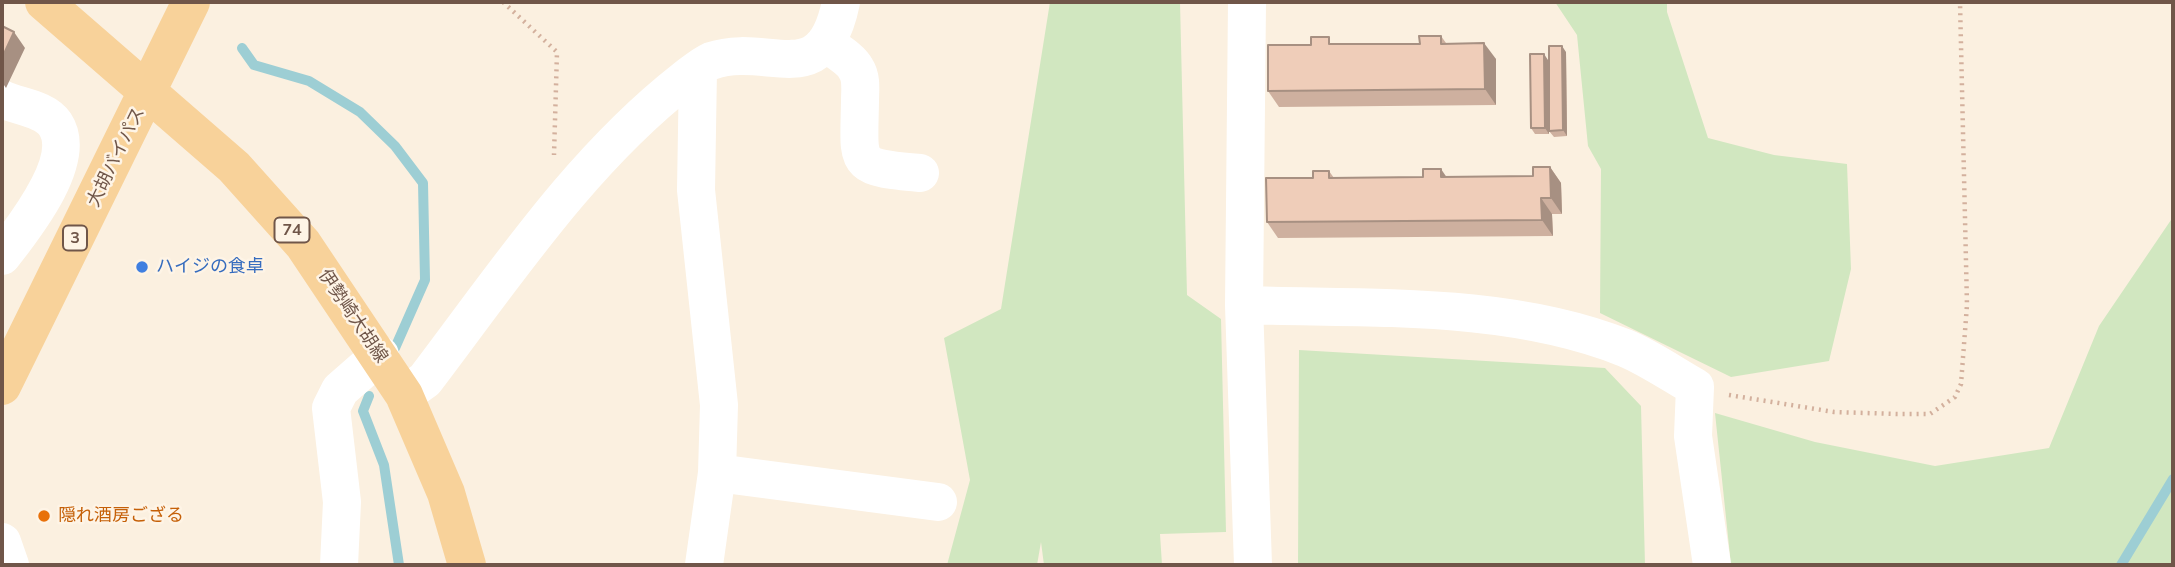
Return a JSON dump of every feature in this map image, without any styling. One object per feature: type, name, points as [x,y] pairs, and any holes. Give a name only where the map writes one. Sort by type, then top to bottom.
[{"type":"main road","name":"伊勢崎大胡線","points":[[44,2],[149,90],[234,167],[280,215],[380,355],[404,395],[446,493],[467,565]]},
{"type":"main road","name":"大胡バイパス","points":[[2,386],[191,2]]},
{"type":"street","points":[[404,395],[425,380],[560,202],[663,97],[711,62],[738,57],[786,60],[809,56],[827,44],[841,2]]},
{"type":"street","points":[[1247,2],[1244,305],[1253,565]]},
{"type":"street","points":[[827,44],[856,68],[859,153],[865,164],[877,169],[920,173]]},
{"type":"street","points":[[698,70],[696,190],[718,379],[717,473],[704,565]]},
{"type":"street","points":[[2,99],[18,107],[40,112],[48,118],[59,135],[59,148],[51,181],[37,212],[2,256]]},
{"type":"street","points":[[1244,305],[1499,316],[1571,330],[1626,349],[1695,387],[1693,436],[1712,565]]},
{"type":"street","points":[[339,565],[342,502],[331,408],[340,390],[380,355]]},
{"type":"street","points":[[717,473],[938,502]]},
{"type":"street","points":[[2,542],[10,565]]},
{"type":"path","points":[[503,2],[557,52],[554,159]]},
{"type":"path","points":[[1695,387],[1745,399],[1834,412],[1930,414],[1955,397],[1961,384],[1967,305],[1960,2]]},
{"type":"green space","points":[[1050,2],[1180,2],[1187,295],[1221,319],[1226,532],[1160,534],[1162,565],[1044,565],[1041,542],[1037,565],[947,565],[970,480],[944,338],[1001,309]]},
{"type":"green space","points":[[1555,2],[1667,2],[1667,12],[1708,138],[1774,155],[1847,164],[1851,269],[1829,361],[1731,377],[1600,313],[1601,169],[1588,146],[1577,35]]},
{"type":"green space","points":[[2173,217],[2173,565],[1731,565],[1715,413],[1815,442],[1935,466],[2049,448],[2099,326]]},
{"type":"green space","points":[[1299,350],[1605,368],[1641,406],[1645,565],[1298,565]]},
{"type":"building","points":[[2,26],[14,32],[2,58]]},
{"type":"building","points":[[1419,36],[1441,36],[1441,44],[1484,43],[1485,89],[1268,91],[1268,45],[1311,45],[1311,37],[1329,37],[1329,44],[1420,44]]},
{"type":"building","points":[[1549,46],[1562,46],[1563,130],[1549,131]]},
{"type":"building","points":[[1530,54],[1544,54],[1545,128],[1531,128]]},
{"type":"building","points":[[1533,167],[1550,167],[1551,198],[1541,198],[1542,220],[1267,222],[1266,178],[1313,178],[1313,171],[1329,171],[1329,178],[1423,177],[1423,169],[1441,169],[1441,177],[1533,176]]},
{"type":"waterway","points":[[242,48],[254,65],[309,81],[360,112],[395,146],[423,183],[425,280],[395,348]]},
{"type":"waterway","points":[[369,396],[363,411],[384,465],[399,565]]},
{"type":"waterway","points":[[2121,565],[2173,479]]},
{"type":"place","name":"ハイジの食卓","points":[[142,267]]},
{"type":"place","name":"隠れ酒房ござる","points":[[44,516]]}]
